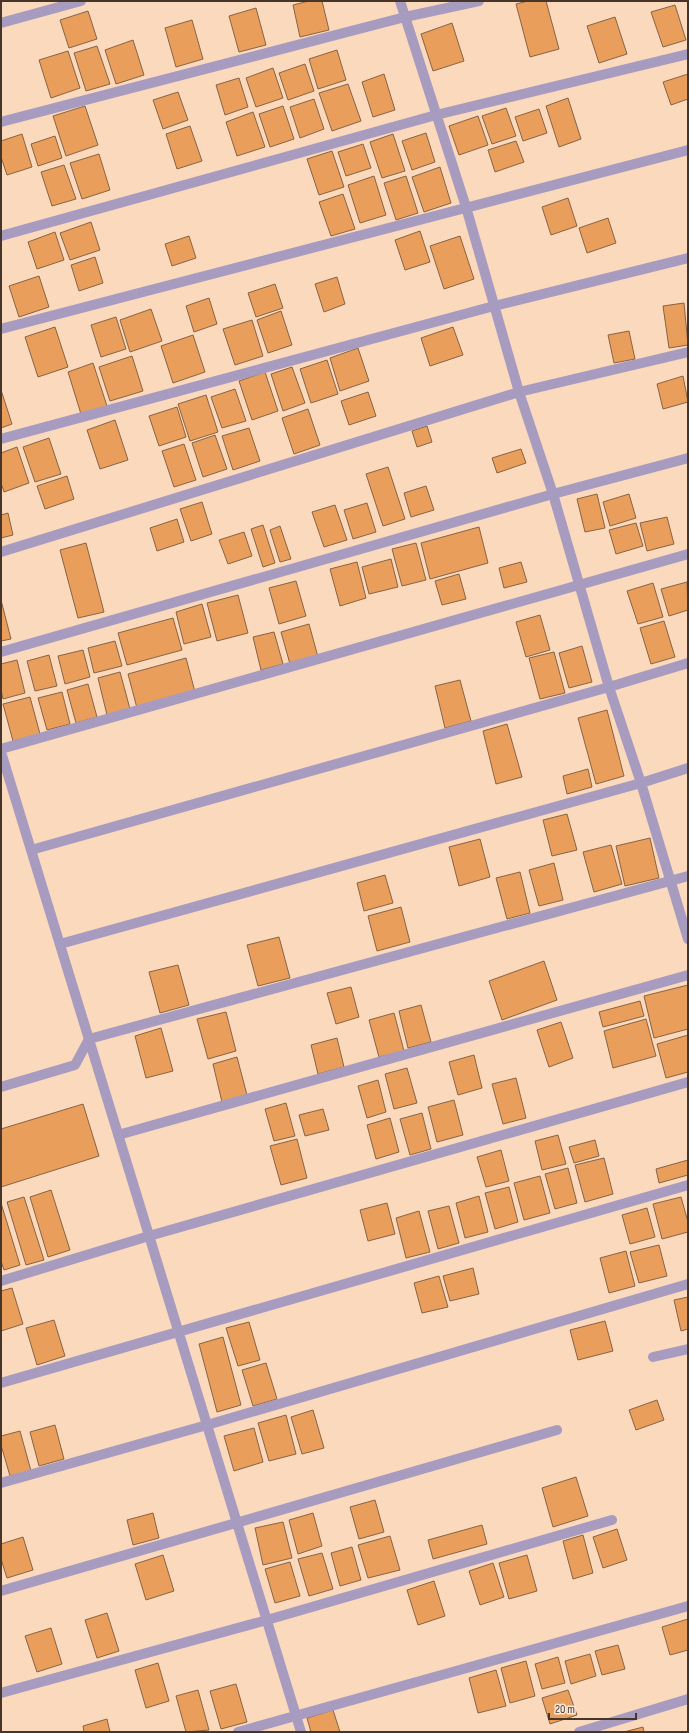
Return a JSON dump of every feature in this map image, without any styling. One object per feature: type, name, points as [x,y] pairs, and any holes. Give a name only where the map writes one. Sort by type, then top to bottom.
[{"type":"street","points":[[1,22],[81,1]]},
{"type":"street","points":[[400,1],[466,207],[520,392],[580,584],[609,687],[641,783],[688,939]]},
{"type":"street","points":[[1,122],[405,18],[480,1]]},
{"type":"street","points":[[1,236],[436,115],[688,54]]},
{"type":"street","points":[[1,329],[688,150]]},
{"type":"street","points":[[1,439],[494,306],[688,258]]},
{"type":"street","points":[[1,552],[520,392],[688,352]]},
{"type":"street","points":[[1,652],[553,494],[688,458]]},
{"type":"street","points":[[1,749],[688,554]]},
{"type":"street","points":[[31,850],[609,687],[688,663]]},
{"type":"street","points":[[1,752],[301,1732]]},
{"type":"street","points":[[60,944],[641,783],[688,768]]},
{"type":"street","points":[[1,1088],[75,1065],[89,1039],[671,882],[688,876]]},
{"type":"street","points":[[118,1135],[688,975]]},
{"type":"street","points":[[1,1281],[149,1236],[688,1082]]},
{"type":"street","points":[[1,1383],[688,1185]]},
{"type":"street","points":[[1,1483],[207,1425],[688,1284]]},
{"type":"street","points":[[653,1357],[688,1349]]},
{"type":"street","points":[[1,1591],[237,1524],[557,1430]]},
{"type":"street","points":[[1,1694],[267,1620],[612,1520]]},
{"type":"street","points":[[238,1732],[688,1606]]},
{"type":"street","points":[[579,1732],[688,1699]]},
{"type":"building","points":[[309,1],[322,1],[329,30],[300,37],[293,5]]},
{"type":"building","points":[[528,1],[546,1],[559,49],[530,57],[516,4]]},
{"type":"building","points":[[675,5],[686,40],[663,47],[651,12]]},
{"type":"building","points":[[256,8],[266,45],[239,52],[229,16]]},
{"type":"building","points":[[88,11],[97,39],[69,48],[60,20]]},
{"type":"building","points":[[615,17],[627,54],[599,63],[587,26]]},
{"type":"building","points":[[192,20],[203,59],[176,67],[165,28]]},
{"type":"building","points":[[452,23],[464,61],[433,71],[421,34]]},
{"type":"building","points":[[133,40],[144,75],[116,84],[105,50]]},
{"type":"building","points":[[97,46],[110,84],[86,91],[74,53]]},
{"type":"building","points":[[337,50],[346,80],[318,89],[309,59]]},
{"type":"building","points":[[68,51],[80,88],[51,98],[39,60]]},
{"type":"building","points":[[305,64],[314,91],[288,100],[279,73]]},
{"type":"building","points":[[273,68],[283,98],[256,107],[246,78]]},
{"type":"building","points":[[384,74],[395,110],[373,117],[362,82]]},
{"type":"building","points":[[688,74],[688,99],[671,105],[663,82]]},
{"type":"building","points":[[239,78],[248,107],[225,115],[216,85]]},
{"type":"building","points":[[348,84],[361,121],[332,131],[319,93]]},
{"type":"building","points":[[178,92],[188,120],[163,129],[153,100]]},
{"type":"building","points":[[568,98],[581,139],[559,147],[546,106]]},
{"type":"building","points":[[314,99],[324,129],[300,138],[290,107]]},
{"type":"building","points":[[85,106],[98,145],[66,156],[53,116]]},
{"type":"building","points":[[283,106],[294,139],[270,147],[259,114]]},
{"type":"building","points":[[506,108],[516,136],[492,144],[482,116]]},
{"type":"building","points":[[539,109],[547,133],[523,141],[515,117]]},
{"type":"building","points":[[253,112],[265,147],[237,156],[226,122]]},
{"type":"building","points":[[478,116],[488,145],[459,155],[449,126]]},
{"type":"building","points":[[190,126],[202,161],[177,169],[166,134]]},
{"type":"building","points":[[426,133],[435,162],[412,170],[402,141]]},
{"type":"building","points":[[22,134],[32,167],[7,175],[1,157],[1,141]]},
{"type":"building","points":[[393,134],[405,171],[382,178],[370,142]]},
{"type":"building","points":[[55,136],[62,158],[38,166],[31,144]]},
{"type":"building","points":[[516,141],[524,162],[495,172],[488,150]]},
{"type":"building","points":[[363,144],[371,168],[346,176],[338,152]]},
{"type":"building","points":[[332,151],[344,187],[319,195],[307,159]]},
{"type":"building","points":[[99,154],[110,190],[82,199],[70,163]]},
{"type":"building","points":[[64,165],[76,199],[52,206],[41,172]]},
{"type":"building","points":[[440,167],[451,203],[424,212],[412,177]]},
{"type":"building","points":[[374,176],[386,215],[360,223],[348,185]]},
{"type":"building","points":[[406,176],[418,213],[396,220],[384,183]]},
{"type":"building","points":[[343,194],[355,229],[331,236],[319,202]]},
{"type":"building","points":[[568,198],[577,226],[551,235],[542,207]]},
{"type":"building","points":[[608,218],[616,243],[587,253],[579,228]]},
{"type":"building","points":[[91,222],[100,250],[70,260],[60,233]]},
{"type":"building","points":[[420,231],[430,262],[405,270],[395,240]]},
{"type":"building","points":[[55,232],[64,260],[37,269],[28,242]]},
{"type":"building","points":[[189,236],[196,258],[172,266],[165,244]]},
{"type":"building","points":[[460,236],[474,279],[444,289],[430,246]]},
{"type":"building","points":[[95,257],[103,283],[79,291],[71,265]]},
{"type":"building","points":[[39,276],[49,307],[19,317],[9,286]]},
{"type":"building","points":[[337,277],[345,304],[324,312],[315,284]]},
{"type":"building","points":[[275,284],[283,308],[256,317],[248,293]]},
{"type":"building","points":[[209,298],[217,324],[194,332],[186,306]]},
{"type":"building","points":[[684,303],[688,345],[669,348],[663,306]]},
{"type":"building","points":[[151,309],[162,341],[130,352],[120,320]]},
{"type":"building","points":[[281,311],[292,345],[268,353],[257,320]]},
{"type":"building","points":[[116,317],[126,349],[101,357],[91,325]]},
{"type":"building","points":[[252,320],[263,356],[235,365],[223,329]]},
{"type":"building","points":[[55,327],[68,367],[38,377],[25,337]]},
{"type":"building","points":[[453,327],[463,355],[430,366],[421,338]]},
{"type":"building","points":[[629,331],[635,359],[614,363],[608,335]]},
{"type":"building","points":[[193,335],[205,372],[173,383],[161,346]]},
{"type":"building","points":[[358,348],[369,381],[340,391],[330,358]]},
{"type":"building","points":[[132,356],[143,391],[110,401],[99,367]]},
{"type":"building","points":[[327,360],[338,394],[311,403],[300,369]]},
{"type":"building","points":[[93,363],[107,406],[81,414],[68,372]]},
{"type":"building","points":[[292,367],[305,403],[283,411],[271,374]]},
{"type":"building","points":[[265,372],[278,411],[252,420],[239,381]]},
{"type":"building","points":[[683,376],[688,402],[663,409],[657,384]]},
{"type":"building","points":[[235,389],[246,421],[222,428],[211,397]]},
{"type":"building","points":[[1,390],[12,424],[1,428]]},
{"type":"building","points":[[368,392],[376,416],[349,425],[341,401]]},
{"type":"building","points":[[206,395],[218,432],[190,441],[178,404]]},
{"type":"building","points":[[177,407],[186,437],[159,446],[149,416]]},
{"type":"building","points":[[308,409],[320,445],[294,454],[282,418]]},
{"type":"building","points":[[115,420],[128,460],[100,469],[87,430]]},
{"type":"building","points":[[427,426],[432,442],[417,447],[412,431]]},
{"type":"building","points":[[249,428],[260,461],[233,470],[222,436]]},
{"type":"building","points":[[215,435],[227,469],[203,477],[192,443]]},
{"type":"building","points":[[49,438],[61,474],[35,482],[23,447]]},
{"type":"building","points":[[184,444],[196,480],[174,487],[162,451]]},
{"type":"building","points":[[17,447],[29,483],[4,492],[1,483],[1,453]]},
{"type":"building","points":[[521,449],[526,463],[497,473],[492,458]]},
{"type":"building","points":[[388,467],[405,519],[383,526],[366,474]]},
{"type":"building","points":[[67,476],[74,499],[45,509],[37,486]]},
{"type":"building","points":[[426,486],[434,510],[411,517],[404,493]]},
{"type":"building","points":[[597,494],[605,528],[585,532],[577,499]]},
{"type":"building","points":[[629,494],[636,518],[610,526],[603,502]]},
{"type":"building","points":[[202,502],[212,534],[191,541],[180,509]]},
{"type":"building","points":[[367,503],[376,532],[353,539],[344,510]]},
{"type":"building","points":[[335,505],[347,540],[324,547],[312,512]]},
{"type":"building","points":[[8,513],[13,535],[1,538],[1,515]]},
{"type":"building","points":[[667,517],[674,544],[647,551],[640,523]]},
{"type":"building","points":[[177,519],[184,542],[157,551],[150,528]]},
{"type":"building","points":[[636,523],[643,546],[616,554],[609,530]]},
{"type":"building","points":[[263,525],[275,563],[263,567],[251,529]]},
{"type":"building","points":[[280,526],[291,559],[280,562],[270,530]]},
{"type":"building","points":[[479,527],[488,563],[430,579],[421,543]]},
{"type":"building","points":[[244,532],[252,556],[228,564],[219,540]]},
{"type":"building","points":[[86,543],[104,612],[78,618],[60,550]]},
{"type":"building","points":[[416,543],[426,580],[402,586],[392,549]]},
{"type":"building","points":[[391,559],[398,587],[369,594],[362,567]]},
{"type":"building","points":[[357,562],[366,598],[340,606],[330,569]]},
{"type":"building","points":[[521,562],[527,582],[504,588],[499,568]]},
{"type":"building","points":[[459,574],[466,599],[442,605],[435,581]]},
{"type":"building","points":[[296,581],[306,616],[279,624],[269,588]]},
{"type":"building","points":[[687,582],[688,610],[669,616],[661,589]]},
{"type":"building","points":[[653,583],[663,617],[638,624],[627,591]]},
{"type":"building","points":[[238,595],[248,633],[217,641],[207,603]]},
{"type":"building","points":[[1,600],[11,639],[1,641]]},
{"type":"building","points":[[202,604],[211,637],[184,644],[176,612]]},
{"type":"building","points":[[540,615],[550,650],[526,657],[516,622]]},
{"type":"building","points":[[173,618],[182,650],[127,665],[118,633]]},
{"type":"building","points":[[664,621],[675,657],[651,664],[640,628]]},
{"type":"building","points":[[309,624],[318,657],[290,664],[281,632]]},
{"type":"building","points":[[274,632],[283,664],[261,670],[253,637]]},
{"type":"building","points":[[115,641],[122,666],[94,673],[88,648]]},
{"type":"building","points":[[582,646],[592,682],[569,688],[559,653]]},
{"type":"building","points":[[83,650],[90,677],[65,684],[58,656]]},
{"type":"building","points":[[554,652],[565,693],[540,699],[529,658]]},
{"type":"building","points":[[49,655],[57,686],[35,691],[27,661]]},
{"type":"building","points":[[186,658],[195,692],[137,708],[128,674]]},
{"type":"building","points":[[17,660],[25,693],[3,699],[1,690],[1,664]]},
{"type":"building","points":[[120,672],[130,709],[107,715],[98,678]]},
{"type":"building","points":[[460,680],[471,721],[445,728],[435,686]]},
{"type":"building","points":[[88,684],[97,717],[76,723],[67,690]]},
{"type":"building","points":[[62,692],[70,724],[47,730],[38,698]]},
{"type":"building","points":[[30,697],[40,734],[13,741],[3,704]]},
{"type":"building","points":[[607,710],[624,776],[596,784],[578,718]]},
{"type":"building","points":[[507,724],[522,777],[496,784],[483,731]]},
{"type":"building","points":[[588,769],[592,787],[567,794],[563,776]]},
{"type":"building","points":[[567,814],[577,850],[552,856],[543,820]]},
{"type":"building","points":[[650,838],[659,878],[625,886],[616,846]]},
{"type":"building","points":[[480,839],[490,877],[459,886],[449,847]]},
{"type":"building","points":[[611,845],[622,884],[594,892],[583,852]]},
{"type":"building","points":[[554,863],[563,900],[539,906],[529,870]]},
{"type":"building","points":[[520,872],[530,913],[507,919],[496,878]]},
{"type":"building","points":[[385,875],[393,903],[364,911],[357,883]]},
{"type":"building","points":[[401,907],[410,942],[377,951],[368,916]]},
{"type":"building","points":[[279,937],[290,978],[258,986],[247,945]]},
{"type":"building","points":[[544,961],[557,1000],[502,1020],[489,981]]},
{"type":"building","points":[[178,965],[189,1005],[160,1013],[149,972]]},
{"type":"building","points":[[688,985],[688,1029],[654,1038],[644,996]]},
{"type":"building","points":[[351,987],[359,1017],[336,1024],[327,993]]},
{"type":"building","points":[[640,1001],[644,1016],[603,1027],[599,1012]]},
{"type":"building","points":[[421,1005],[431,1042],[408,1048],[399,1011]]},
{"type":"building","points":[[226,1012],[236,1051],[208,1059],[197,1019]]},
{"type":"building","points":[[394,1013],[404,1051],[379,1057],[369,1020]]},
{"type":"building","points":[[646,1019],[656,1056],[613,1068],[604,1031]]},
{"type":"building","points":[[561,1022],[573,1058],[549,1067],[537,1030]]},
{"type":"building","points":[[161,1028],[173,1071],[146,1078],[135,1036]]},
{"type":"building","points":[[688,1035],[688,1072],[666,1078],[657,1044]]},
{"type":"building","points":[[337,1038],[344,1067],[318,1074],[311,1045]]},
{"type":"building","points":[[474,1055],[482,1088],[458,1095],[449,1062]]},
{"type":"building","points":[[237,1057],[247,1095],[222,1102],[213,1064]]},
{"type":"building","points":[[407,1068],[417,1103],[394,1109],[385,1074]]},
{"type":"building","points":[[516,1078],[526,1118],[503,1124],[492,1084]]},
{"type":"building","points":[[378,1080],[386,1112],[367,1118],[358,1086]]},
{"type":"building","points":[[454,1100],[463,1135],[437,1142],[428,1107]]},
{"type":"building","points":[[286,1103],[295,1136],[274,1141],[265,1109]]},
{"type":"building","points":[[83,1104],[99,1156],[1,1187],[1,1129]]},
{"type":"building","points":[[323,1109],[329,1130],[305,1136],[299,1115]]},
{"type":"building","points":[[422,1113],[431,1149],[410,1155],[400,1119]]},
{"type":"building","points":[[390,1118],[399,1152],[376,1159],[367,1125]]},
{"type":"building","points":[[558,1135],[566,1164],[542,1170],[535,1141]]},
{"type":"building","points":[[297,1139],[307,1178],[281,1185],[270,1146]]},
{"type":"building","points":[[595,1140],[599,1156],[574,1163],[569,1147]]},
{"type":"building","points":[[501,1150],[509,1181],[486,1187],[477,1157]]},
{"type":"building","points":[[604,1158],[613,1194],[585,1202],[575,1165]]},
{"type":"building","points":[[688,1160],[688,1175],[659,1183],[656,1169]]},
{"type":"building","points":[[568,1168],[577,1203],[555,1209],[545,1174]]},
{"type":"building","points":[[540,1176],[550,1213],[524,1220],[514,1183]]},
{"type":"building","points":[[509,1187],[518,1222],[495,1229],[485,1193]]},
{"type":"building","points":[[51,1190],[70,1250],[48,1257],[30,1197]]},
{"type":"building","points":[[479,1196],[488,1232],[465,1238],[456,1203]]},
{"type":"building","points":[[24,1197],[44,1260],[26,1265],[7,1202]]},
{"type":"building","points":[[681,1197],[688,1222],[688,1232],[662,1239],[653,1204]]},
{"type":"building","points":[[1,1203],[20,1265],[4,1270],[1,1261]]},
{"type":"building","points":[[387,1203],[395,1234],[368,1241],[360,1210]]},
{"type":"building","points":[[449,1206],[459,1243],[438,1249],[428,1211]]},
{"type":"building","points":[[647,1208],[655,1237],[630,1244],[622,1215]]},
{"type":"building","points":[[419,1211],[430,1252],[406,1258],[396,1218]]},
{"type":"building","points":[[659,1245],[667,1276],[639,1283],[630,1252]]},
{"type":"building","points":[[626,1251],[635,1286],[609,1293],[600,1258]]},
{"type":"building","points":[[473,1268],[479,1294],[450,1301],[443,1276]]},
{"type":"building","points":[[439,1276],[448,1307],[422,1313],[414,1283]]},
{"type":"building","points":[[12,1288],[23,1324],[1,1331],[1,1291]]},
{"type":"building","points":[[688,1297],[688,1329],[681,1331],[674,1300]]},
{"type":"building","points":[[54,1320],[65,1356],[37,1365],[26,1328]]},
{"type":"building","points":[[605,1321],[613,1351],[578,1360],[570,1330]]},
{"type":"building","points":[[249,1322],[260,1360],[238,1366],[226,1328]]},
{"type":"building","points":[[223,1337],[241,1405],[217,1412],[199,1344]]},
{"type":"building","points":[[266,1363],[277,1399],[253,1406],[242,1370]]},
{"type":"building","points":[[657,1400],[664,1420],[636,1430],[629,1410]]},
{"type":"building","points":[[313,1410],[324,1448],[302,1454],[291,1417]]},
{"type":"building","points":[[286,1415],[296,1454],[269,1461],[258,1423]]},
{"type":"building","points":[[55,1425],[64,1459],[39,1466],[30,1432]]},
{"type":"building","points":[[254,1428],[263,1462],[234,1471],[224,1436]]},
{"type":"building","points":[[20,1431],[31,1471],[10,1476],[1,1445],[1,1436]]},
{"type":"building","points":[[576,1477],[588,1516],[553,1527],[542,1488]]},
{"type":"building","points":[[375,1500],[384,1532],[359,1539],[350,1507]]},
{"type":"building","points":[[153,1513],[159,1538],[133,1545],[127,1520]]},
{"type":"building","points":[[313,1513],[322,1546],[298,1554],[289,1520]]},
{"type":"building","points":[[283,1522],[292,1558],[263,1565],[255,1528]]},
{"type":"building","points":[[482,1525],[487,1544],[433,1559],[428,1540]]},
{"type":"building","points":[[617,1529],[627,1560],[603,1568],[593,1537]]},
{"type":"building","points":[[583,1535],[593,1573],[573,1579],[563,1541]]},
{"type":"building","points":[[390,1536],[400,1570],[368,1578],[358,1545]]},
{"type":"building","points":[[23,1537],[33,1570],[7,1578],[1,1559],[1,1544]]},
{"type":"building","points":[[352,1547],[361,1580],[340,1586],[331,1553]]},
{"type":"building","points":[[322,1553],[333,1589],[309,1596],[298,1559]]},
{"type":"building","points":[[163,1555],[174,1591],[146,1600],[135,1564]]},
{"type":"building","points":[[527,1555],[537,1591],[509,1599],[499,1563]]},
{"type":"building","points":[[290,1562],[300,1596],[275,1603],[265,1569]]},
{"type":"building","points":[[493,1563],[504,1597],[480,1605],[469,1571]]},
{"type":"building","points":[[434,1581],[445,1616],[418,1625],[407,1590]]},
{"type":"building","points":[[107,1613],[119,1651],[97,1658],[85,1620]]},
{"type":"building","points":[[688,1619],[688,1650],[670,1655],[662,1627]]},
{"type":"building","points":[[51,1628],[62,1664],[37,1672],[25,1636]]},
{"type":"building","points":[[618,1645],[625,1669],[602,1675],[595,1651]]},
{"type":"building","points":[[590,1654],[596,1676],[571,1684],[565,1661]]},
{"type":"building","points":[[558,1657],[565,1683],[542,1689],[535,1664]]},
{"type":"building","points":[[526,1661],[535,1696],[510,1703],[501,1668]]},
{"type":"building","points":[[158,1663],[169,1701],[146,1708],[135,1670]]},
{"type":"building","points":[[496,1670],[506,1706],[478,1713],[469,1678]]},
{"type":"building","points":[[236,1684],[247,1722],[221,1729],[210,1691]]},
{"type":"building","points":[[198,1690],[209,1730],[186,1732],[176,1696]]},
{"type":"building","points":[[568,1690],[577,1715],[550,1724],[542,1698]]},
{"type":"building","points":[[333,1710],[340,1732],[311,1732],[307,1718]]},
{"type":"building","points":[[107,1719],[110,1732],[84,1732],[83,1726]]},
{"type":"building","points":[[643,1727],[644,1732],[624,1732]]}]
